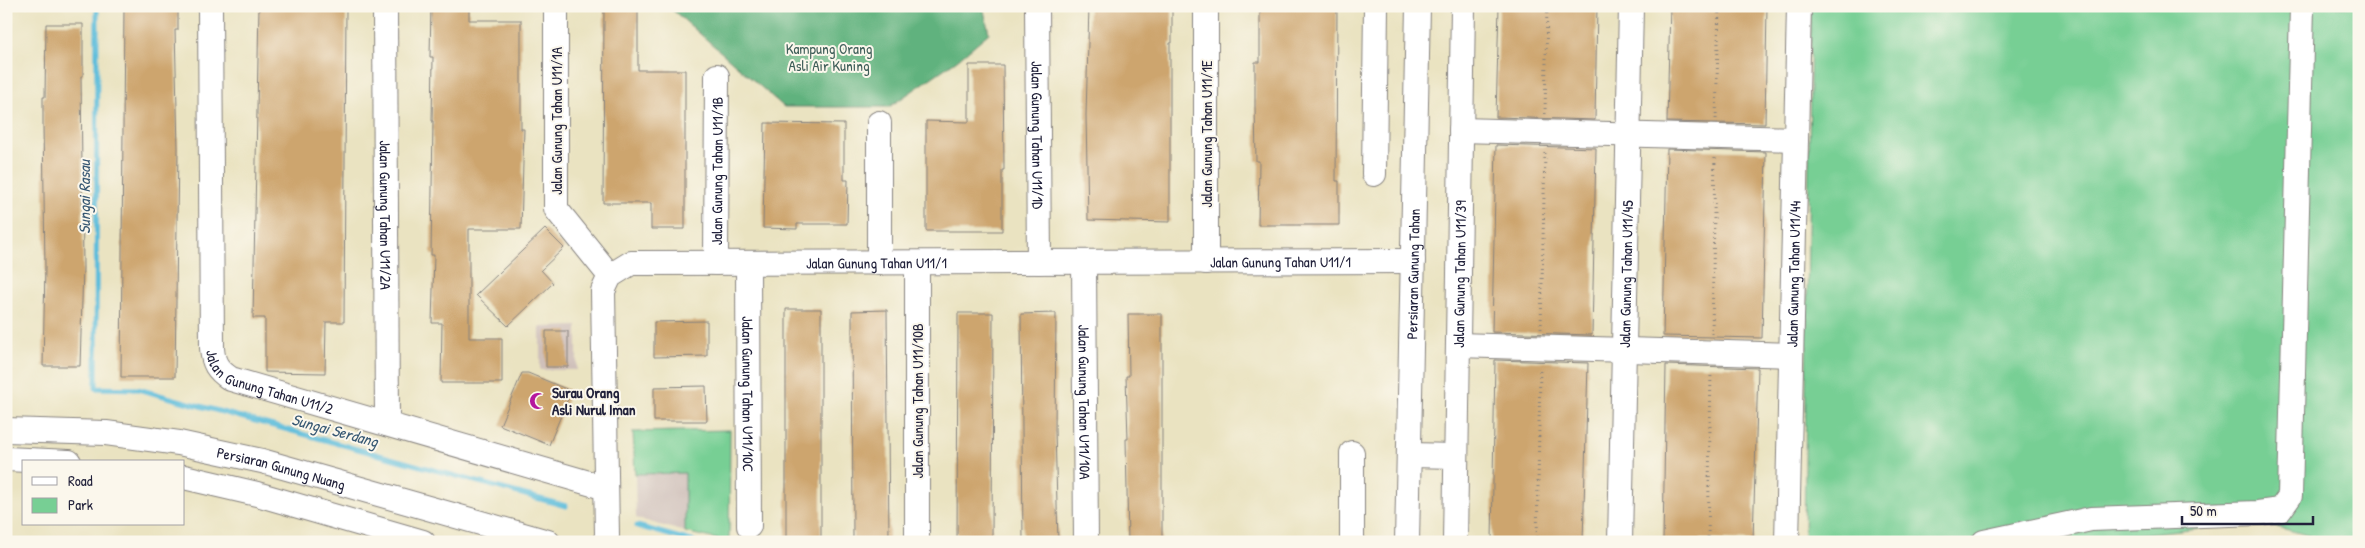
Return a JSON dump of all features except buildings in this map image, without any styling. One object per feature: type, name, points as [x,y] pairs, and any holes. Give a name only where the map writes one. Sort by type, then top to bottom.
[{"type":"street","name":"Jalan Gunung Tahan U11/2","points":[[210,6],[213,362],[221,372],[231,379],[606,488]]},
{"type":"street","name":"Jalan Gunung Tahan U11/2A","points":[[385,6],[387,424]]},
{"type":"street","name":"Jalan Gunung Tahan U11/1A","points":[[556,6],[556,209],[610,276]]},
{"type":"street","name":"Jalan Gunung Tahan U11/1D","points":[[1037,6],[1040,262]]},
{"type":"street","name":"Jalan Gunung Tahan U11/1E","points":[[1206,6],[1206,262]]},
{"type":"street","points":[[1374,174],[1376,6]]},
{"type":"street","name":"Persiaran Gunung Tahan","points":[[1408,542],[1418,6]]},
{"type":"street","name":"Jalan Gunung Tahan U11/39","points":[[1455,542],[1463,6]]},
{"type":"street","name":"Jalan Gunung Tahan U11/45","points":[[1620,542],[1631,6]]},
{"type":"street","name":"Jalan Gunung Tahan U11/44","points":[[1787,542],[1798,6]]},
{"type":"street","points":[[1984,542],[2091,519],[2280,510],[2290,496],[2302,6]]},
{"type":"street","name":"Jalan Gunung Tahan U11/1B","points":[[716,76],[716,263]]},
{"type":"street","points":[[880,123],[880,263]]},
{"type":"street","points":[[1461,130],[1796,139]]},
{"type":"street","name":"Jalan Gunung Tahan U11/1","points":[[610,276],[631,263],[1413,261]]},
{"type":"street","name":"Jalan Gunung Tahan U11/10A","points":[[1084,262],[1086,542]]},
{"type":"street","name":"Jalan Gunung Tahan U11/10C","points":[[748,263],[749,526]]},
{"type":"street","name":"Jalan Gunung Tahan U11/10B","points":[[917,263],[917,540]]},
{"type":"street","points":[[605,542],[604,291],[610,276]]},
{"type":"street","points":[[1458,346],[1791,355]]},
{"type":"street","name":"Persiaran Gunung Nuang","points":[[6,430],[106,433],[188,445],[262,460],[548,542]]},
{"type":"street","points":[[1352,453],[1352,542]]},
{"type":"street","points":[[1410,455],[1456,456]]},
{"type":"street","points":[[6,459],[27,460]]},
{"type":"street","name":"Persiaran Gunung Nuang","points":[[185,477],[257,494],[423,542]]},
{"type":"path","points":[[1537,542],[1547,6]]},
{"type":"path","points":[[1708,542],[1718,6]]},
{"type":"shaded area","points":[[577,326],[577,370],[540,370],[540,327]]},
{"type":"shaded area","points":[[685,472],[685,532],[636,518],[635,474]]},
{"type":"green space","name":"Kampung Orang Asli Air Kuning","points":[[668,6],[983,6],[989,33],[957,60],[889,107],[784,107]]},
{"type":"green space","points":[[1811,6],[2359,6],[2359,542],[2333,542],[2259,522],[2061,542],[1804,542]]},
{"type":"green space","points":[[730,430],[729,542],[685,532],[685,473],[635,474],[633,432]]},
{"type":"waterway","name":"Sungai Serdang","points":[[97,6],[96,388],[138,389],[566,506]]},
{"type":"waterway","name":"Sungai Serdang","points":[[637,526],[695,542]]},
{"type":"place","name":"Surau Orang Asli Nurul Iman","points":[[538,401]]},
{"type":"water label","name":"Sungai Rasau","points":[[84,197]]}]
